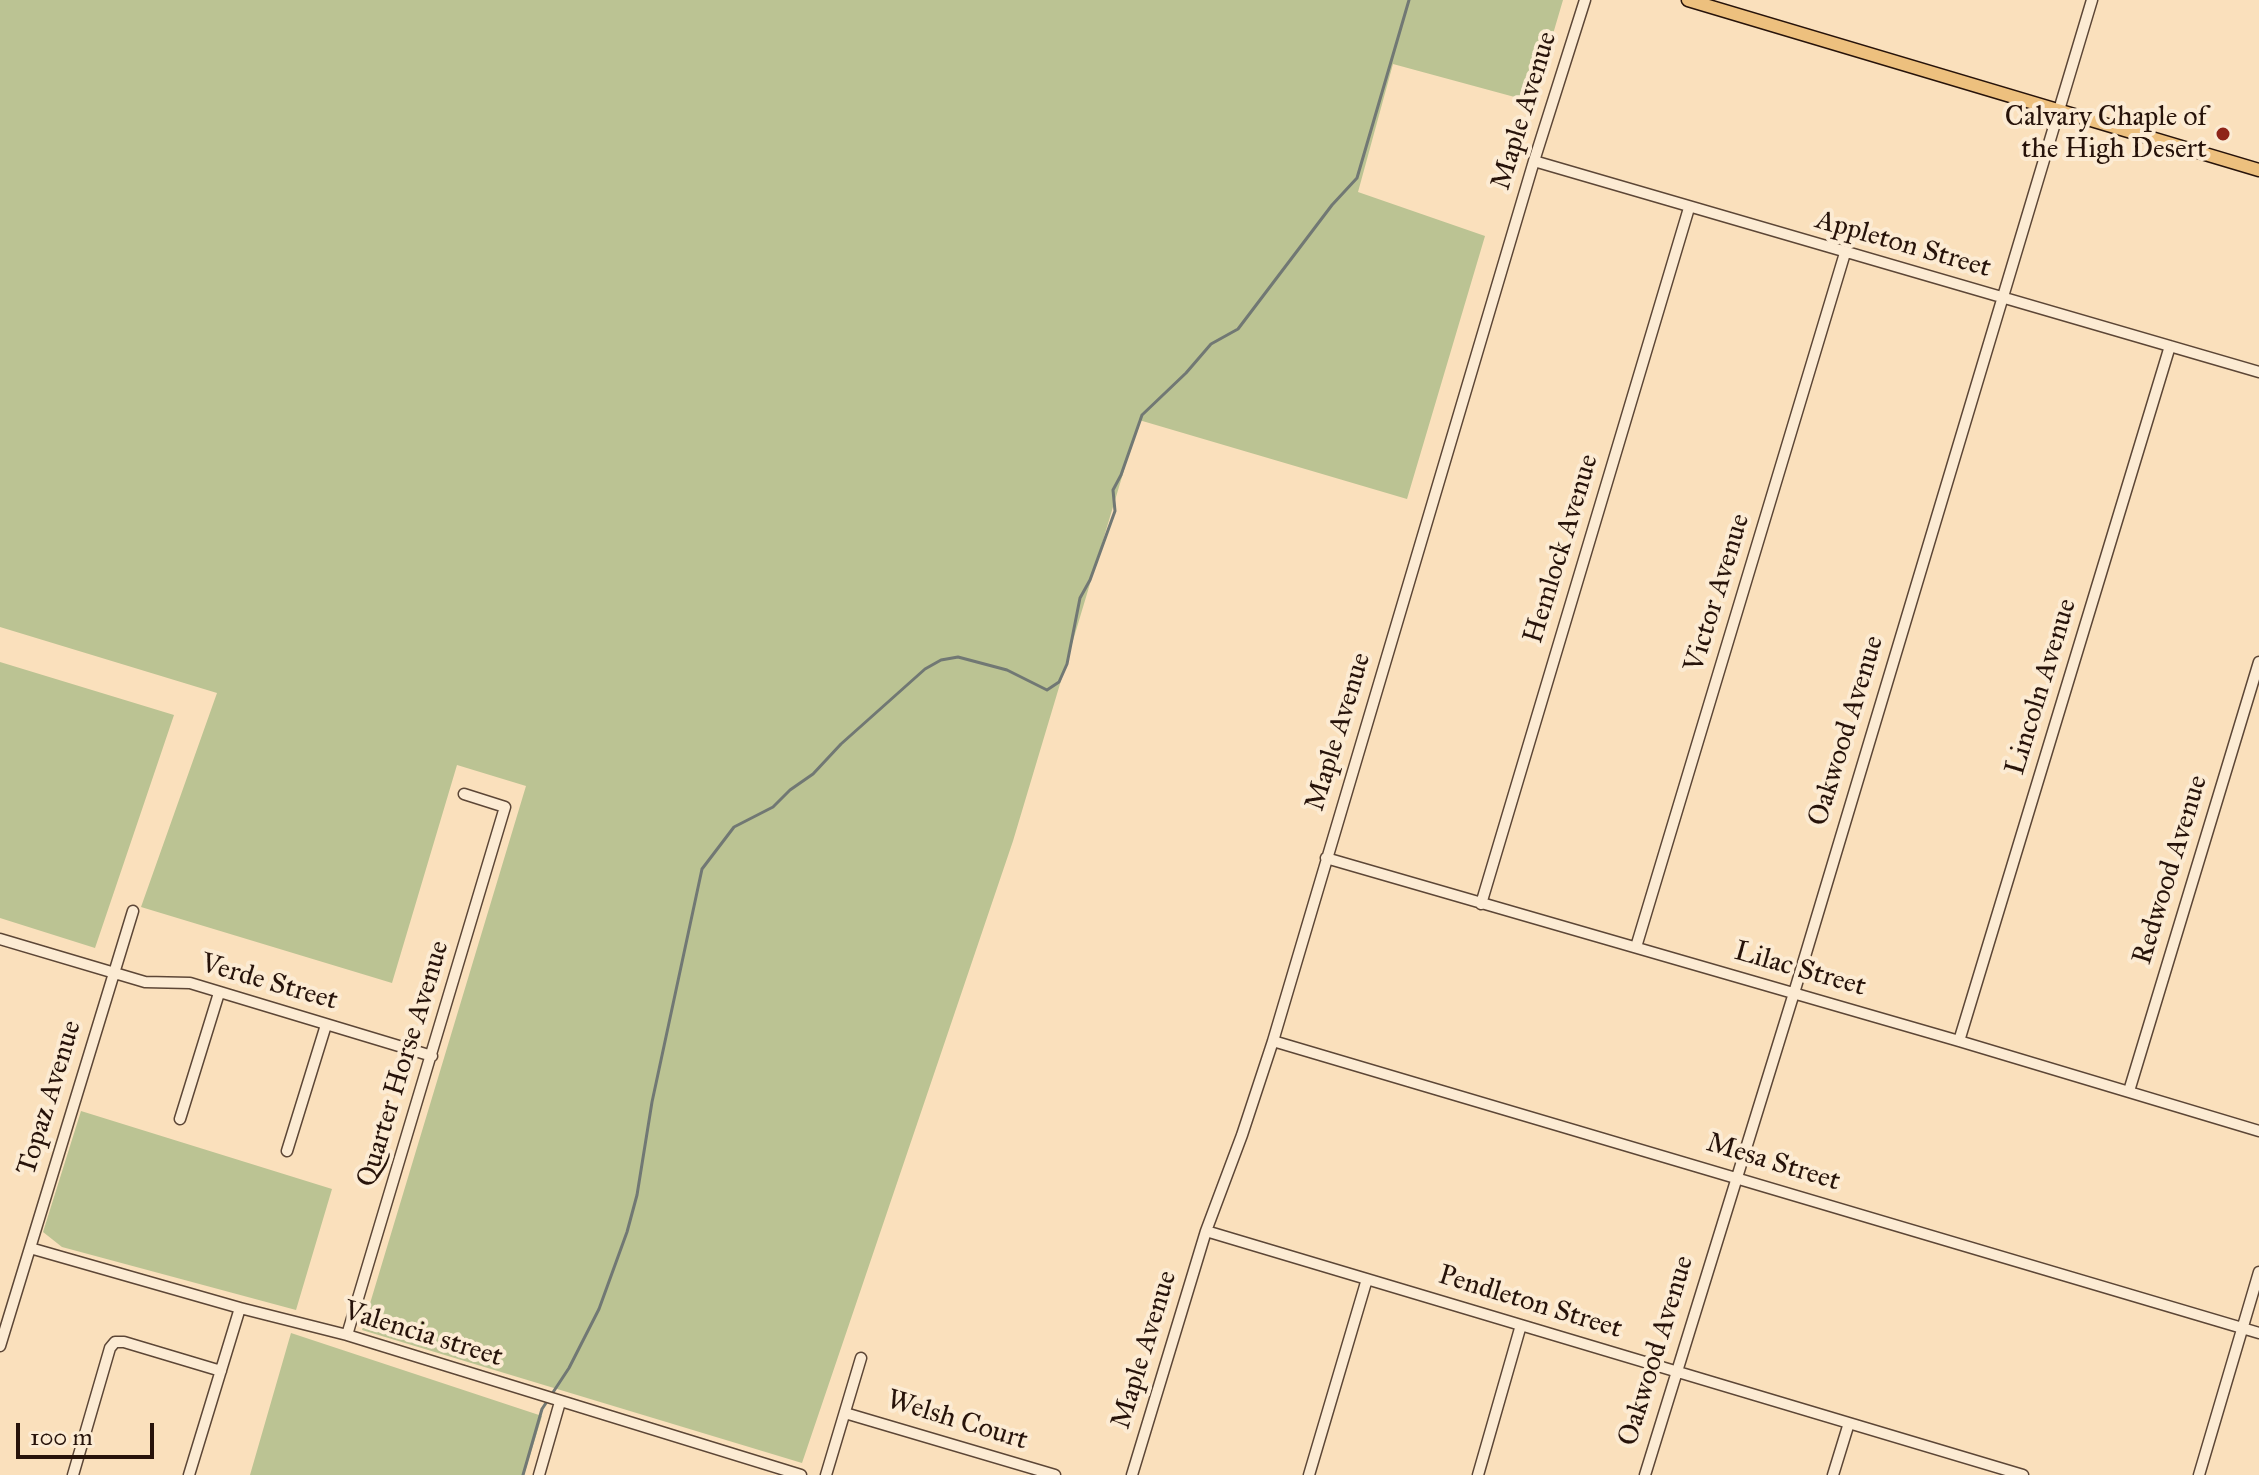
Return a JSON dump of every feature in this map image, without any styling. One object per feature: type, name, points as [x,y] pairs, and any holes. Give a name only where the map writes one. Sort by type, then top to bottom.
[{"type":"main road","points":[[1688,0],[2259,170]]},
{"type":"street","name":"Maple Avenue","points":[[1132,1475],[1206,1231],[1273,1041],[1534,161],[1585,0]]},
{"type":"street","name":"Oakwood Avenue","points":[[1645,1475],[1794,993],[2092,0]]},
{"type":"street","name":"Appleton Street","points":[[1534,161],[2259,372]]},
{"type":"street","name":"Hemlock Avenue","points":[[1481,904],[1689,208]]},
{"type":"street","name":"Victor Avenue","points":[[1636,947],[1845,253]]},
{"type":"street","name":"Lincoln Avenue","points":[[1959,1041],[2170,346]]},
{"type":"street","name":"Redwood Avenue","points":[[2129,1091],[2259,662]]},
{"type":"street","name":"Quarter Horse Avenue","points":[[347,1335],[505,807],[464,794]]},
{"type":"street","name":"Lilac Street","points":[[1326,858],[2259,1131]]},
{"type":"street","name":"Topaz Avenue","points":[[0,1346],[133,911]]},
{"type":"street","name":"Verde Street","points":[[0,939],[113,975],[145,982],[190,983],[432,1056]]},
{"type":"street","points":[[180,1119],[219,993]]},
{"type":"street","points":[[287,1151],[326,1025]]},
{"type":"street","name":"Mesa Street","points":[[1273,1041],[2259,1333]]},
{"type":"street","name":"Pendleton Street","points":[[1206,1231],[2019,1474]]},
{"type":"street","name":"Valencia street","points":[[30,1248],[347,1335],[801,1475]]},
{"type":"street","points":[[2199,1475],[2259,1272]]},
{"type":"street","points":[[1309,1475],[1367,1279]]},
{"type":"street","points":[[189,1475],[240,1308]]},
{"type":"street","points":[[1478,1475],[1521,1325]]},
{"type":"street","points":[[73,1475],[110,1348],[115,1342],[221,1371]]},
{"type":"street","points":[[826,1475],[861,1358]]},
{"type":"street","points":[[539,1475],[560,1402]]},
{"type":"street","name":"Welsh Court","points":[[845,1413],[1055,1475]]},
{"type":"street","points":[[1833,1475],[1849,1423]]},
{"type":"green space","points":[[0,0],[1563,0],[1533,102],[1393,64],[1358,192],[1485,236],[1407,499],[1139,420],[1013,841],[802,1463],[362,1330],[526,786],[457,765],[392,983],[141,907],[217,693],[0,627]]},
{"type":"green space","points":[[0,662],[174,715],[95,948],[0,918]]},
{"type":"green space","points":[[81,1111],[332,1189],[296,1310],[62,1247],[43,1232]]},
{"type":"green space","points":[[291,1333],[542,1416],[524,1475],[250,1475]]},
{"type":"waterway","points":[[523,1475],[542,1409],[569,1368],[599,1309],[627,1232],[702,869],[734,827],[773,807],[813,774],[841,744],[925,669],[941,660],[958,657],[1007,670],[1047,690],[1059,682],[1067,664],[1080,598],[1090,580],[1115,511],[1113,490],[1142,415],[1211,344],[1238,329],[1332,205],[1357,178],[1409,0]]},
{"type":"place","name":"Calvary Chaple of the High Desert","points":[[2223,134]]}]
